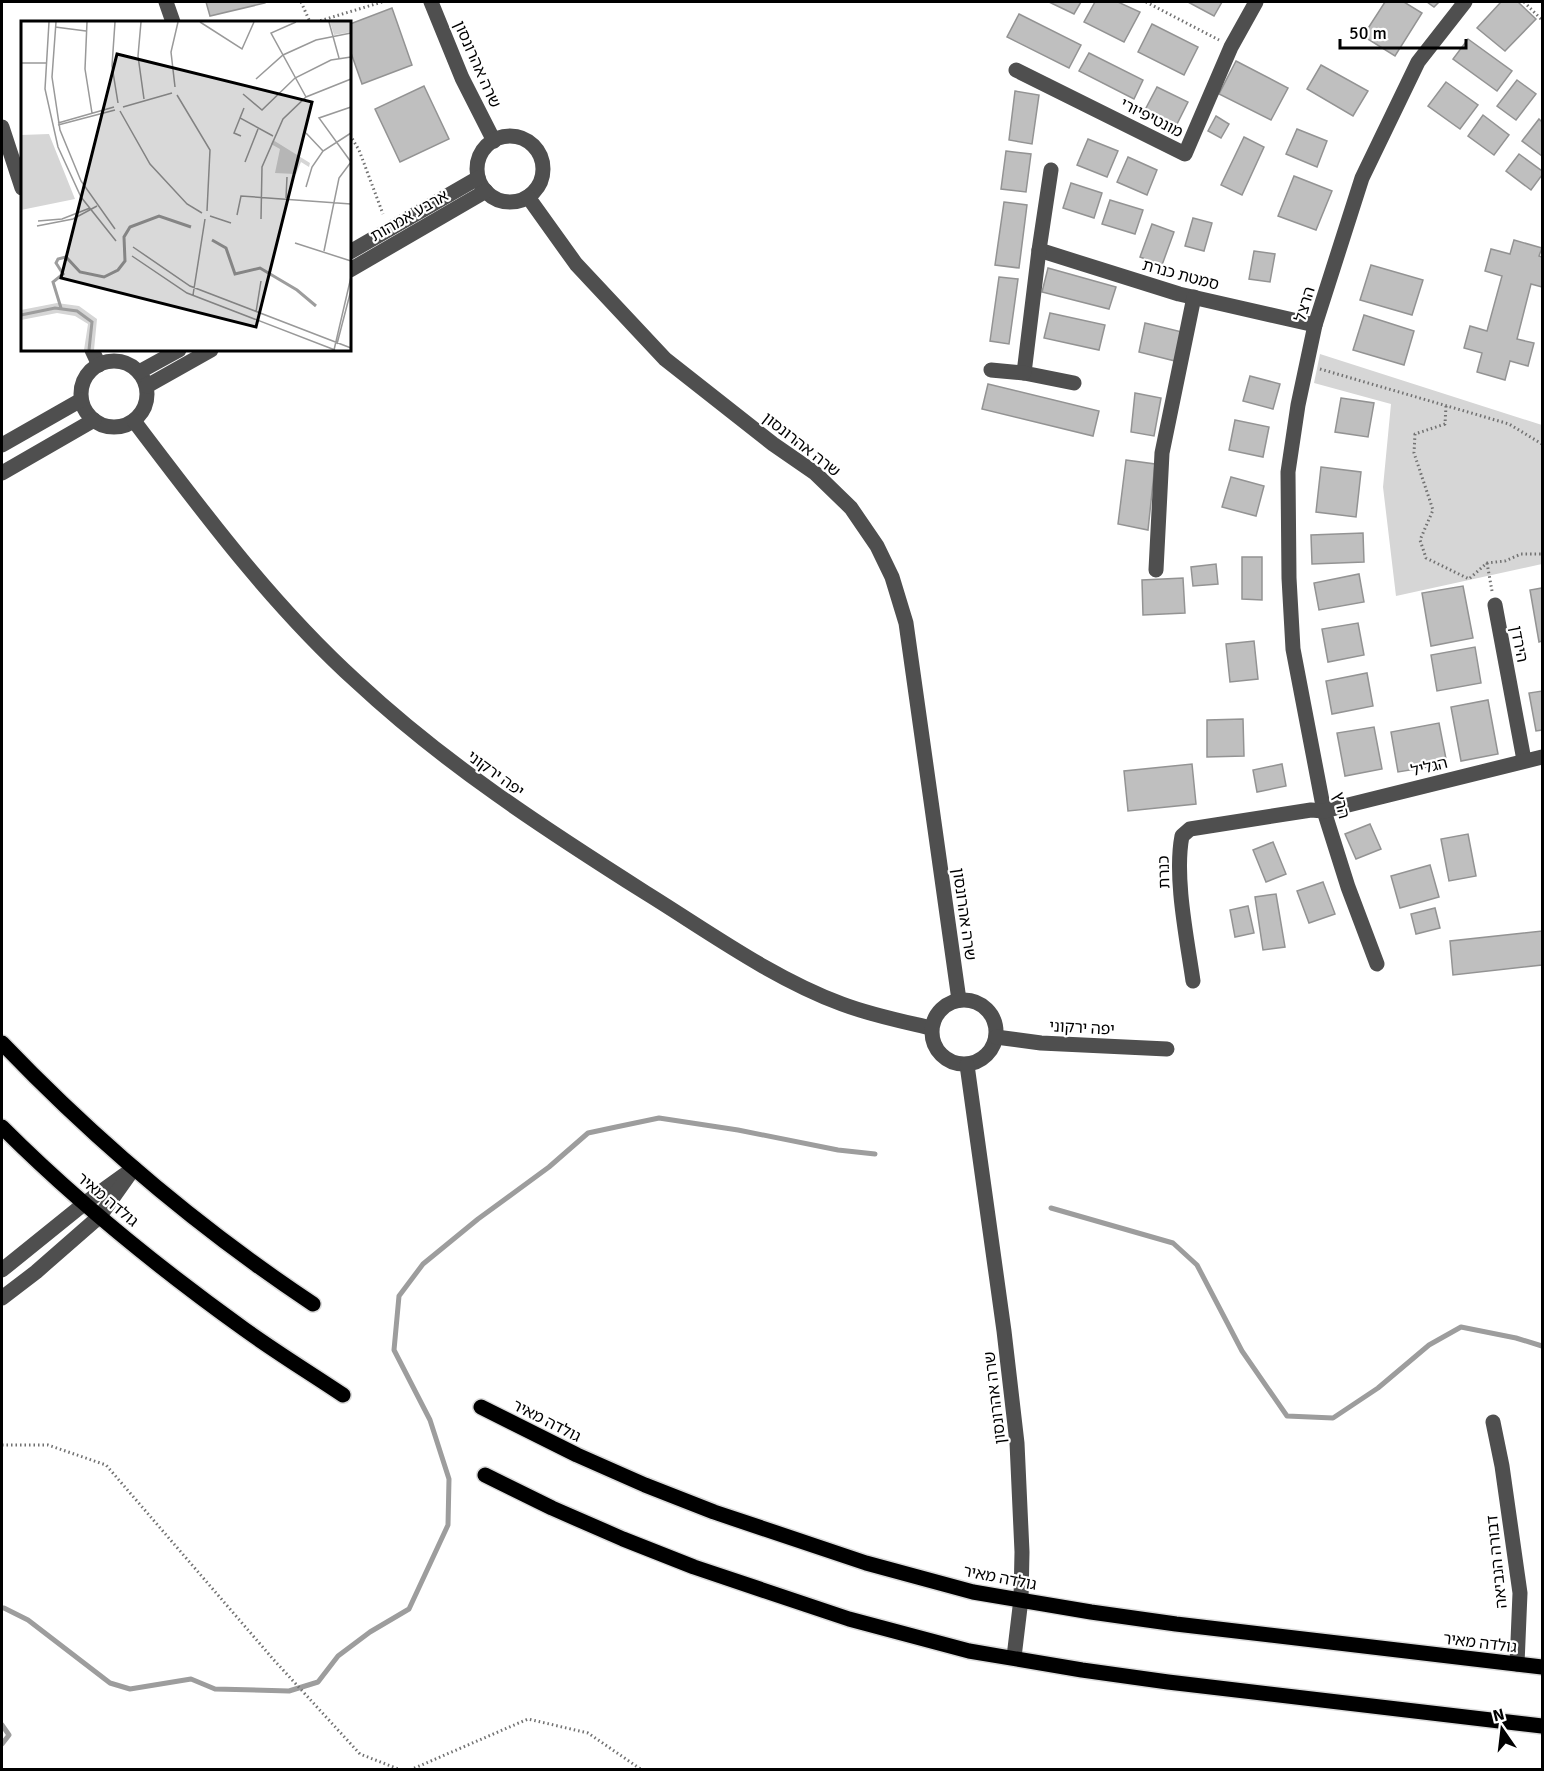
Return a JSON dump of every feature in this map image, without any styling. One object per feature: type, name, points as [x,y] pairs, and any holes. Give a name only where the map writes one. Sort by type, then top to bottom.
[{"type":"main road","points":[[2,1043],[44,1087],[134,1168],[235,1250],[313,1304]]},
{"type":"main road","name":"גולדה מאיר","points":[[2,1127],[100,1216],[199,1296],[245,1330],[343,1395]]},
{"type":"main road","name":"גולדה מאיר","points":[[481,1407],[577,1455],[724,1516],[866,1563],[973,1592],[1165,1622],[1542,1667]]},
{"type":"main road","points":[[485,1475],[622,1539],[693,1567],[849,1619],[969,1651],[1168,1682],[1542,1726]]},
{"type":"street","points":[[166,2],[173,21]]},
{"type":"street","name":"שרה אהרונסון","points":[[431,2],[462,78],[494,141]]},
{"type":"street","name":"מונטיפיורי","points":[[1017,70],[1185,154],[1231,47],[1256,2]]},
{"type":"street","name":"הרצל","points":[[1293,649],[1289,578],[1288,472],[1298,405],[1315,325],[1362,178],[1418,62],[1466,2]]},
{"type":"street","points":[[2,127],[21,185]]},
{"type":"street","points":[[515,136],[528,141],[538,150],[543,161],[544,174],[539,187],[519,202],[506,202],[493,198],[482,185],[477,165],[482,152],[494,141],[502,137],[515,136]]},
{"type":"street","points":[[1024,373],[1051,170]]},
{"type":"street","name":"ארבע אמהות","points":[[351,251],[389,230],[482,185]]},
{"type":"street","name":"ארבע אמהות","points":[[351,269],[482,185]]},
{"type":"street","name":"שרה אהרונסון","points":[[528,197],[576,264],[665,359],[773,444],[815,473],[851,508],[877,546],[892,577],[906,622],[959,1000]]},
{"type":"street","name":"סמטת כנרת","points":[[1039,250],[1194,297],[1315,325]]},
{"type":"street","points":[[1156,570],[1162,453],[1194,297]]},
{"type":"street","points":[[92,351],[99,365]]},
{"type":"street","points":[[139,372],[177,351]]},
{"type":"street","points":[[147,386],[209,351]]},
{"type":"street","points":[[119,361],[132,366],[139,372],[147,386],[147,399],[143,412],[134,422],[122,427],[109,428],[87,414],[81,400],[81,390],[86,377],[94,368],[106,362],[119,361]]},
{"type":"street","points":[[991,370],[1074,382]]},
{"type":"street","points":[[2,445],[81,400]]},
{"type":"street","points":[[2,473],[94,420]]},
{"type":"street","name":"יפה ירקוני","points":[[134,422],[202,511],[281,606],[356,681],[452,763],[580,851],[754,960],[842,1004],[878,1016],[931,1028]]},
{"type":"street","name":"הירדן","points":[[1495,605],[1524,760]]},
{"type":"street","name":"הרץ","points":[[1293,649],[1324,811],[1348,887],[1377,964]]},
{"type":"street","name":"הגליל","points":[[1324,811],[1542,757]]},
{"type":"street","name":"כנרת","points":[[1193,981],[1182,903],[1180,847],[1182,836],[1190,829],[1311,810],[1324,811]]},
{"type":"street","points":[[959,1000],[981,1004],[990,1013],[996,1025],[996,1037],[992,1049],[983,1059],[967,1065],[959,1065],[946,1060],[937,1052],[932,1041],[931,1028],[935,1016],[944,1006],[959,1000]]},
{"type":"street","name":"יפה ירקוני","points":[[996,1037],[1041,1042],[1167,1049]]},
{"type":"street","name":"שרה אהרונסון","points":[[967,1065],[1017,1443],[1022,1552],[1014,1657]]},
{"type":"street","points":[[2,1270],[85,1203],[134,1168]]},
{"type":"street","points":[[2,1298],[36,1272],[100,1216],[134,1168]]},
{"type":"street","name":"דבורה הנביאה","points":[[1493,1422],[1502,1466],[1520,1593],[1517,1664]]},
{"type":"path","points":[[301,2],[310,21]]},
{"type":"path","points":[[318,21],[382,2]]},
{"type":"path","points":[[1146,2],[1231,47]]},
{"type":"path","points":[[1524,2],[1542,20]]},
{"type":"path","points":[[351,137],[363,159],[389,230]]},
{"type":"path","points":[[1306,366],[1509,424],[1542,444]]},
{"type":"path","points":[[1446,406],[1445,424],[1415,434],[1414,453],[1433,510],[1420,540],[1426,558],[1469,579],[1487,562],[1505,561],[1521,554],[1542,554]]},
{"type":"path","points":[[1487,562],[1495,605]]},
{"type":"path","points":[[2,1445],[48,1445],[106,1465],[273,1659],[360,1754],[401,1770]]},
{"type":"path","points":[[410,1770],[528,1719],[588,1733],[642,1770]]},
{"type":"shaded area","points":[[1320,354],[1542,425],[1542,564],[1396,596],[1383,487],[1391,404],[1314,383]]},
{"type":"building","points":[[206,2],[265,2],[265,3],[210,16]]},
{"type":"building","points":[[1049,2],[1081,2],[1074,14]]},
{"type":"building","points":[[1095,2],[1118,2],[1140,12],[1124,42],[1084,22]]},
{"type":"building","points":[[1188,2],[1222,2],[1214,16]]},
{"type":"building","points":[[1385,2],[1404,2],[1422,13],[1395,56],[1363,36]]},
{"type":"building","points":[[1427,2],[1439,2],[1434,7]]},
{"type":"building","points":[[1501,2],[1518,2],[1536,19],[1505,51],[1477,28]]},
{"type":"building","points":[[392,8],[412,65],[362,84],[351,53],[351,24]]},
{"type":"building","points":[[1019,14],[1081,45],[1069,68],[1007,37]]},
{"type":"building","points":[[1152,24],[1198,47],[1184,75],[1138,52]]},
{"type":"building","points":[[1468,39],[1512,71],[1497,91],[1453,59]]},
{"type":"building","points":[[1089,53],[1143,80],[1134,99],[1079,71]]},
{"type":"building","points":[[1236,61],[1288,88],[1271,120],[1219,94]]},
{"type":"building","points":[[1321,65],[1368,91],[1353,116],[1307,89]]},
{"type":"building","points":[[1517,80],[1536,94],[1516,120],[1497,106]]},
{"type":"building","points":[[1446,82],[1478,105],[1460,129],[1428,106]]},
{"type":"building","points":[[424,86],[449,139],[400,162],[375,109]]},
{"type":"building","points":[[1157,87],[1188,102],[1176,126],[1145,110]]},
{"type":"building","points":[[1015,91],[1039,95],[1032,144],[1009,140]]},
{"type":"building","points":[[1483,115],[1509,135],[1494,155],[1468,136]]},
{"type":"building","points":[[1216,116],[1229,124],[1221,138],[1208,131]]},
{"type":"building","points":[[1539,119],[1542,122],[1542,156],[1522,141]]},
{"type":"building","points":[[1297,129],[1327,141],[1317,167],[1286,154]]},
{"type":"building","points":[[1244,137],[1264,147],[1242,195],[1221,185]]},
{"type":"building","points":[[1088,139],[1118,151],[1107,177],[1077,165]]},
{"type":"building","points":[[1006,151],[1031,154],[1026,192],[1001,189]]},
{"type":"building","points":[[1519,154],[1542,171],[1542,175],[1531,190],[1506,171]]},
{"type":"building","points":[[1128,157],[1157,170],[1147,195],[1117,182]]},
{"type":"building","points":[[1294,176],[1332,191],[1316,230],[1278,216]]},
{"type":"building","points":[[1071,183],[1102,193],[1094,218],[1063,208]]},
{"type":"building","points":[[1110,200],[1143,210],[1135,234],[1102,224]]},
{"type":"building","points":[[1004,202],[1027,205],[1019,268],[995,265]]},
{"type":"building","points":[[1193,218],[1212,223],[1204,251],[1185,246]]},
{"type":"building","points":[[1152,224],[1174,232],[1162,265],[1140,257]]},
{"type":"building","points":[[1514,240],[1542,248],[1539,256],[1542,257],[1542,287],[1531,284],[1517,339],[1534,343],[1528,366],[1510,361],[1505,380],[1477,372],[1482,353],[1464,348],[1470,326],[1487,331],[1502,276],[1485,271],[1491,249],[1510,254]]},
{"type":"building","points":[[1254,251],[1275,254],[1270,282],[1249,279]]},
{"type":"building","points":[[1371,265],[1423,280],[1412,315],[1360,300]]},
{"type":"building","points":[[1048,268],[1116,287],[1109,309],[1042,292]]},
{"type":"building","points":[[999,277],[1018,279],[1009,344],[990,341]]},
{"type":"building","points":[[1050,313],[1105,325],[1099,350],[1044,338]]},
{"type":"building","points":[[1364,315],[1414,331],[1404,365],[1353,350]]},
{"type":"building","points":[[1145,323],[1182,332],[1175,361],[1139,352]]},
{"type":"building","points":[[1250,376],[1280,384],[1273,409],[1243,401]]},
{"type":"building","points":[[988,384],[1099,411],[1093,436],[982,409]]},
{"type":"building","points":[[1135,393],[1161,398],[1154,436],[1131,432]]},
{"type":"building","points":[[1341,398],[1374,403],[1368,437],[1335,432]]},
{"type":"building","points":[[1235,420],[1269,427],[1263,457],[1229,450]]},
{"type":"building","points":[[1126,460],[1155,464],[1148,530],[1118,524]]},
{"type":"building","points":[[1321,467],[1361,472],[1356,517],[1316,512]]},
{"type":"building","points":[[1231,477],[1264,486],[1256,516],[1222,507]]},
{"type":"building","points":[[1363,533],[1364,562],[1312,564],[1311,535]]},
{"type":"building","points":[[1242,557],[1262,557],[1262,600],[1242,599]]},
{"type":"building","points":[[1216,564],[1218,584],[1193,586],[1191,567]]},
{"type":"building","points":[[1359,574],[1364,602],[1319,610],[1314,583]]},
{"type":"building","points":[[1183,578],[1185,613],[1143,615],[1142,580]]},
{"type":"building","points":[[1463,586],[1473,638],[1431,646],[1422,593]]},
{"type":"building","points":[[1542,588],[1542,641],[1539,642],[1530,590]]},
{"type":"building","points":[[1358,623],[1364,655],[1328,662],[1322,629]]},
{"type":"building","points":[[1254,641],[1258,679],[1230,682],[1226,644]]},
{"type":"building","points":[[1475,647],[1481,683],[1437,691],[1431,655]]},
{"type":"building","points":[[1367,673],[1373,706],[1332,714],[1326,681]]},
{"type":"building","points":[[1542,691],[1542,730],[1536,731],[1529,693]]},
{"type":"building","points":[[1488,700],[1498,754],[1461,761],[1451,707]]},
{"type":"building","points":[[1243,719],[1244,756],[1207,757],[1207,720]]},
{"type":"building","points":[[1439,723],[1447,764],[1398,772],[1391,732]]},
{"type":"building","points":[[1374,727],[1382,769],[1345,776],[1337,733]]},
{"type":"building","points":[[1192,764],[1196,804],[1128,811],[1124,771]]},
{"type":"building","points":[[1282,764],[1286,786],[1257,792],[1253,770]]},
{"type":"building","points":[[1370,824],[1381,849],[1356,859],[1345,834]]},
{"type":"building","points":[[1468,834],[1476,876],[1449,881],[1441,839]]},
{"type":"building","points":[[1273,842],[1286,874],[1266,882],[1253,850]]},
{"type":"building","points":[[1430,865],[1439,897],[1400,908],[1391,876]]},
{"type":"building","points":[[1323,882],[1335,914],[1309,923],[1297,891]]},
{"type":"building","points":[[1276,894],[1285,947],[1263,950],[1255,897]]},
{"type":"building","points":[[1248,906],[1254,933],[1235,937],[1230,910]]},
{"type":"building","points":[[1435,908],[1440,928],[1416,934],[1411,914]]},
{"type":"building","points":[[1542,931],[1542,965],[1453,975],[1450,941]]},
{"type":"waterway","points":[[2,1608],[28,1620],[110,1683],[130,1689],[191,1679],[215,1689],[289,1691],[318,1682],[338,1656],[370,1632],[409,1609],[448,1525],[449,1479],[430,1420],[394,1350],[399,1296],[423,1264],[478,1219],[549,1167],[588,1133],[659,1118],[738,1130],[838,1150],[875,1154]]},
{"type":"waterway","points":[[1051,1208],[1173,1243],[1197,1265],[1242,1351],[1287,1416],[1333,1418],[1378,1388],[1429,1345],[1461,1327],[1516,1338],[1542,1346]]},
{"type":"waterway","points":[[2,1725],[9,1735],[2,1744]]}]
